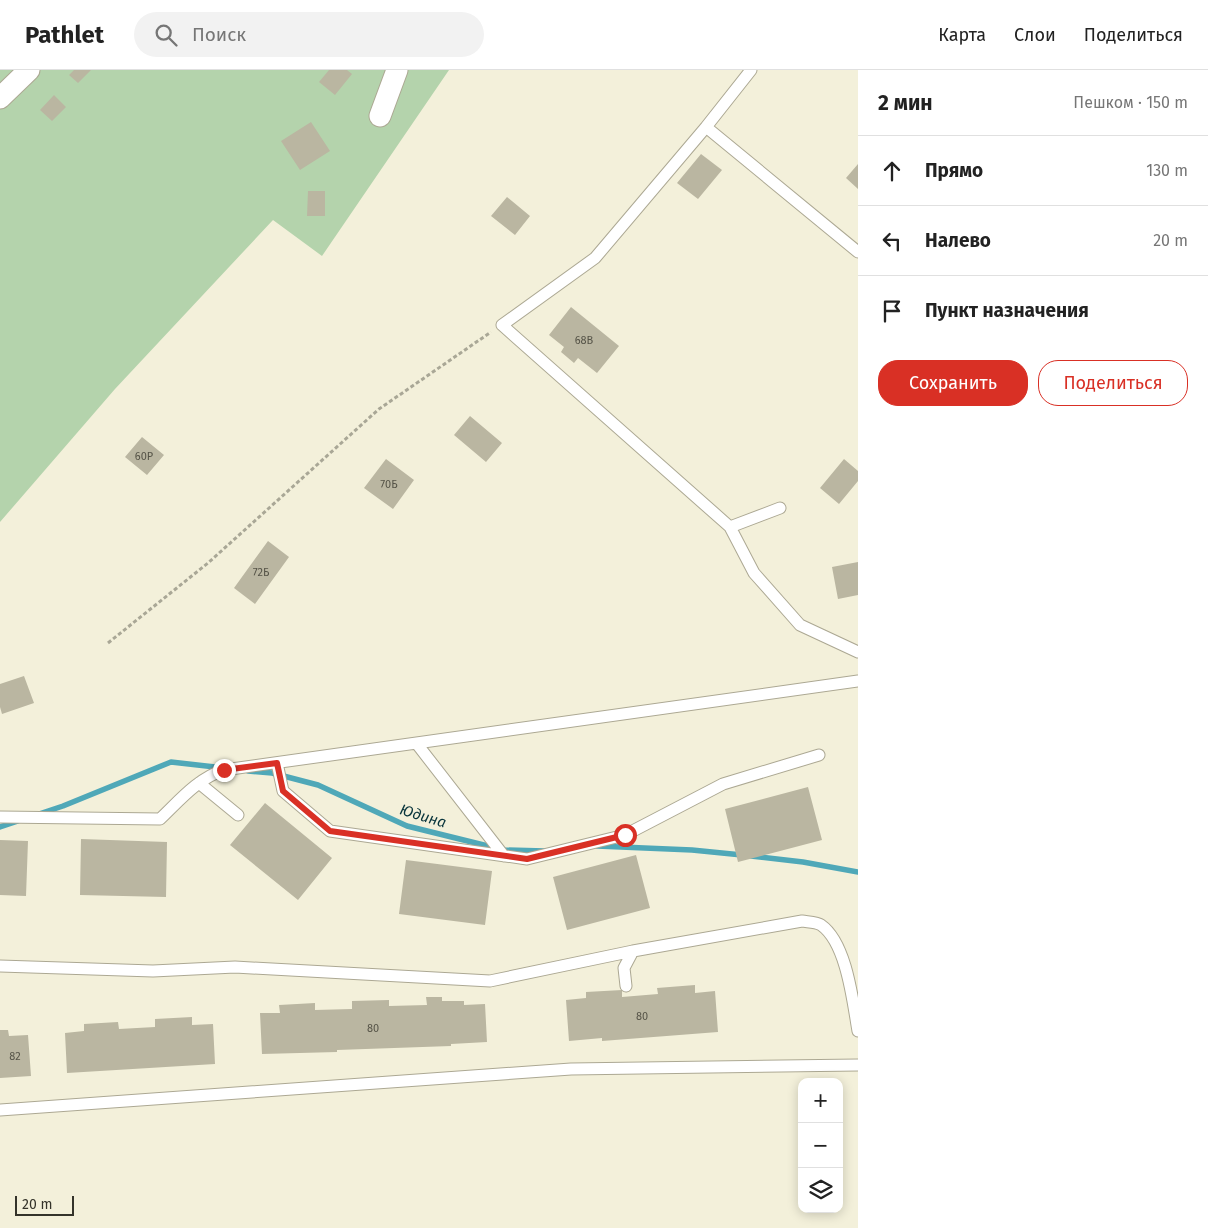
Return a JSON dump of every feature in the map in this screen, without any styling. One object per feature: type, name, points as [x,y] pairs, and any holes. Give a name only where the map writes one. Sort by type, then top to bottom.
[{"type":"street","points":[[0,98],[29,70]]},
{"type":"street","points":[[380,116],[397,70]]},
{"type":"lane","points":[[751,70],[706,127],[595,258],[502,325],[730,527],[754,573],[800,625],[858,652]]},
{"type":"lane","points":[[706,127],[858,252]]},
{"type":"lane","points":[[730,527],[780,508]]},
{"type":"lane","points":[[0,817],[160,820],[199,783],[211,774],[224,770],[858,681]]},
{"type":"lane","points":[[417,744],[504,856]]},
{"type":"lane","points":[[277,763],[283,791],[330,831],[527,859],[625,835],[723,784],[819,755]]},
{"type":"lane","points":[[199,783],[238,815]]},
{"type":"lane","points":[[0,966],[153,971],[236,967],[490,981],[633,951],[802,921],[821,925],[834,940],[849,978],[858,1031]]},
{"type":"lane","points":[[626,986],[624,968],[633,951]]},
{"type":"lane","points":[[0,1110],[570,1069],[858,1065]]},
{"type":"path","points":[[108,643],[208,563],[379,408],[502,325]]},
{"type":"green space","points":[[0,70],[449,70],[322,256],[273,220],[115,389],[0,522]]},
{"type":"building","points":[[74,70],[91,70],[78,83],[69,75]]},
{"type":"building","points":[[329,70],[347,70],[352,74],[335,95],[319,82]]},
{"type":"building","points":[[54,95],[66,107],[52,121],[40,110]]},
{"type":"building","points":[[311,122],[330,151],[300,170],[281,141]]},
{"type":"building","points":[[701,154],[722,170],[698,199],[677,183]]},
{"type":"building","points":[[858,164],[858,189],[846,178]]},
{"type":"building","points":[[308,191],[325,191],[325,216],[307,216]]},
{"type":"building","points":[[507,197],[530,216],[515,235],[491,216]]},
{"type":"building","points":[[571,307],[619,346],[597,373],[578,358],[574,363],[561,352],[564,347],[549,335]]},
{"type":"building","points":[[470,416],[502,443],[486,462],[454,435]]},
{"type":"building","points":[[142,437],[164,455],[147,475],[125,457]]},
{"type":"building","points":[[386,459],[414,480],[393,509],[364,488]]},
{"type":"building","points":[[844,459],[858,471],[858,481],[839,504],[820,488]]},
{"type":"building","points":[[268,541],[289,557],[255,604],[234,588]]},
{"type":"building","points":[[858,562],[858,595],[838,599],[832,567]]},
{"type":"building","points":[[24,676],[34,703],[2,714],[0,707],[0,684]]},
{"type":"building","points":[[808,787],[822,840],[738,862],[725,809]]},
{"type":"building","points":[[265,803],[332,858],[298,900],[230,845]]},
{"type":"building","points":[[81,839],[167,842],[166,897],[80,895]]},
{"type":"building","points":[[0,840],[28,841],[26,896],[0,895]]},
{"type":"building","points":[[636,855],[650,908],[567,930],[553,877]]},
{"type":"building","points":[[406,860],[492,871],[485,925],[399,914]]},
{"type":"building","points":[[695,985],[695,993],[715,991],[718,1032],[602,1041],[602,1038],[569,1041],[566,1000],[586,998],[586,992],[622,990],[622,997],[658,994],[657,988]]},
{"type":"building","points":[[426,997],[442,997],[442,1001],[464,1001],[464,1005],[485,1004],[487,1042],[451,1044],[451,1046],[262,1054],[260,1013],[280,1013],[279,1005],[315,1003],[315,1010],[352,1009],[352,1001],[389,1000],[389,1006],[427,1005]]},
{"type":"building","points":[[192,1017],[192,1025],[213,1024],[215,1064],[67,1073],[65,1033],[84,1031],[84,1024],[118,1022],[119,1029],[155,1027],[155,1019]]},
{"type":"building","points":[[0,1030],[8,1030],[9,1036],[28,1035],[31,1076],[0,1078]]},
{"type":"waterway","name":"Юдина","points":[[39,814],[171,762],[224,768]]},
{"type":"waterway","name":"Юдина","points":[[248,771],[272,773],[318,785],[407,826],[504,850],[545,851]]},
{"type":"waterway","name":"Юдина","points":[[0,827],[18,821]]},
{"type":"waterway","name":"Юдина","points":[[597,846],[692,850],[742,855]]},
{"type":"waterway","name":"Юдина","points":[[751,856],[803,862],[858,872]]},
{"type":"route","points":[[224,770],[277,763],[283,791],[330,831],[527,859],[625,835]]}]
